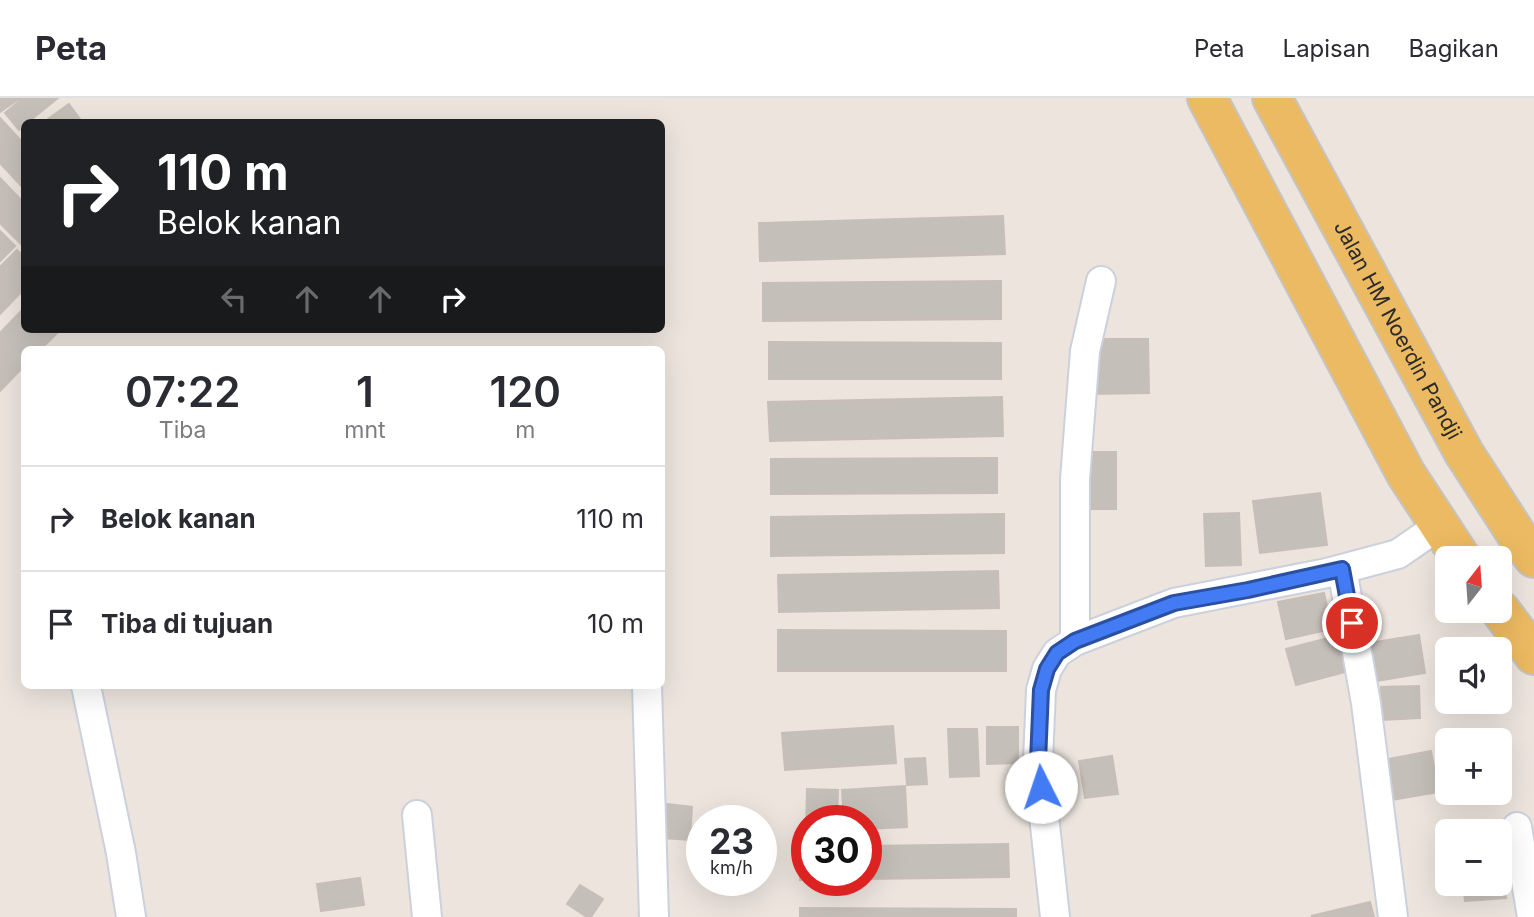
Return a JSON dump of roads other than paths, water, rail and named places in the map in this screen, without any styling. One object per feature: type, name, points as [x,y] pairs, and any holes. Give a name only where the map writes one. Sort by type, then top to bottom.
[{"type":"main road","points":[[1207,98],[1406,474],[1453,546]]},
{"type":"main road","name":"Jalan HM Noerdin Pandji","points":[[1272,98],[1464,453],[1521,522],[1534,558]]},
{"type":"main road","points":[[1510,623],[1534,655]]},
{"type":"street","points":[[1075,641],[1076,466],[1085,351],[1101,281]]},
{"type":"street","points":[[1055,917],[1038,761],[1041,690],[1047,669],[1057,653],[1075,641],[1174,603],[1248,590],[1398,554],[1440,525]]},
{"type":"street","points":[[1342,569],[1366,703],[1393,917]]},
{"type":"street","points":[[87,689],[121,853],[131,917]]},
{"type":"street","points":[[647,689],[654,917]]},
{"type":"street","points":[[416,815],[427,917]]},
{"type":"street","points":[[1517,827],[1532,917]]}]
